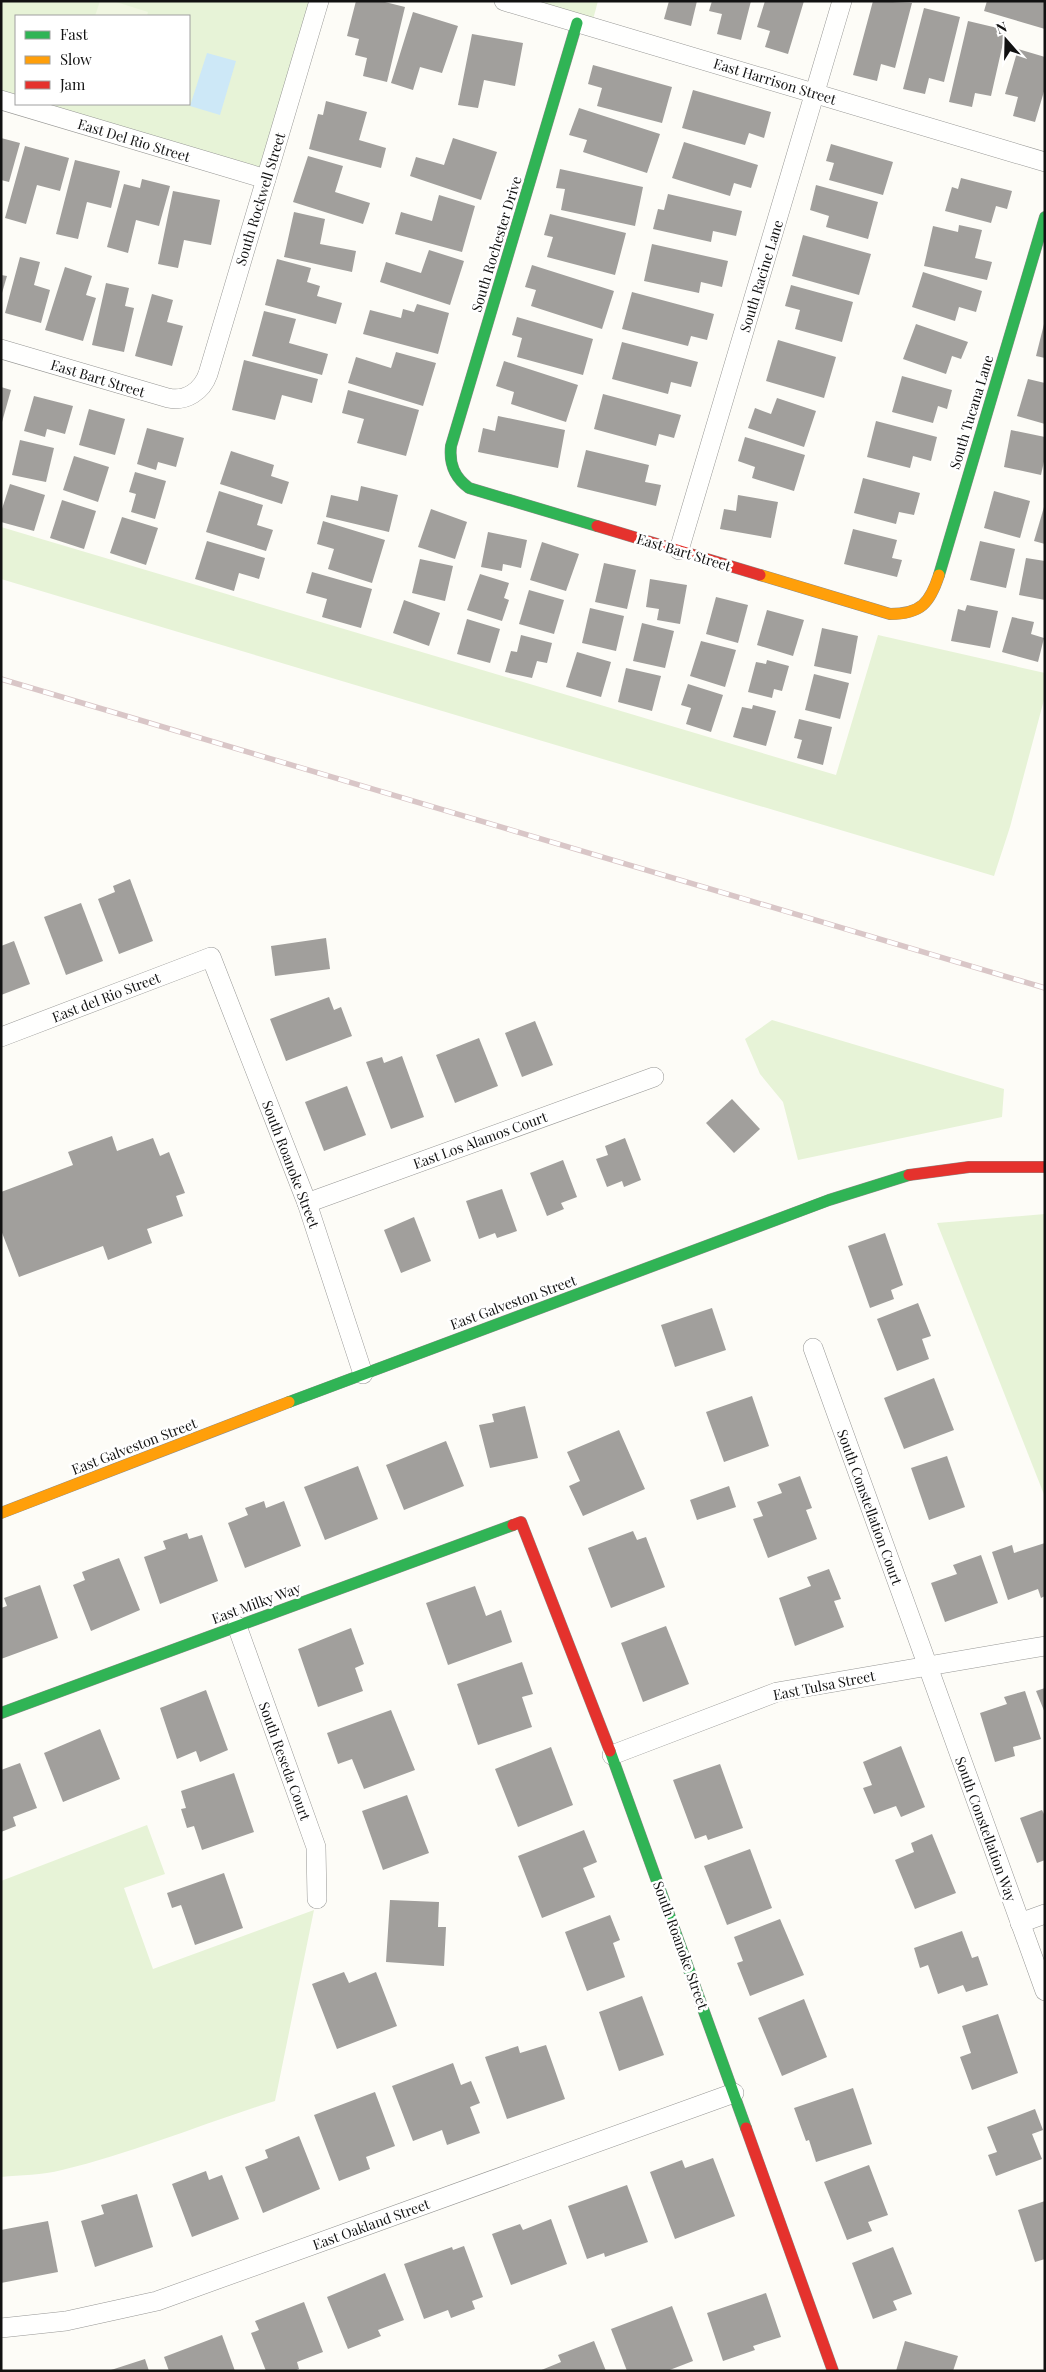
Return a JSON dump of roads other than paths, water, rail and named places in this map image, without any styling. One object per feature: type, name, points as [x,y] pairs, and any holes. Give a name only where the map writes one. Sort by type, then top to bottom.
[{"type":"street","name":"South Rockwell Street","points":[[195,393],[203,385],[208,374],[319,1]]},
{"type":"street","name":"East Harrison Street","points":[[504,1],[1045,162]]},
{"type":"street","name":"South Racine Lane","points":[[679,550],[842,1]]},
{"type":"street","name":"South Rochester Drive","points":[[455,474],[450,458],[452,446],[577,23]]},
{"type":"street","name":"East Del Rio Street","points":[[1,100],[15,104]]},
{"type":"street","name":"East Del Rio Street","points":[[18,105],[266,179]]},
{"type":"street","name":"South Tucana Lane","points":[[918,611],[927,603],[934,590],[1045,217]]},
{"type":"street","name":"East Bart Street","points":[[1,349],[168,398],[179,399],[195,393]]},
{"type":"street","name":"East Bart Street","points":[[455,474],[465,485],[475,490],[890,614],[906,614],[918,611]]},
{"type":"street","name":"East del Rio Street","points":[[1,1037],[211,957]]},
{"type":"street","name":"South Roanoke Street","points":[[211,957],[307,1204],[362,1374]]},
{"type":"street","name":"East Los Alamos Court","points":[[307,1204],[654,1077]]},
{"type":"street","name":"East Galveston Street","points":[[1,1512],[362,1374],[829,1200],[909,1175],[969,1167],[1045,1167]]},
{"type":"street","name":"South Constellation Court","points":[[813,1348],[927,1666]]},
{"type":"street","name":"South Roanoke Street","points":[[521,1522],[612,1755],[833,2371]]},
{"type":"street","name":"East Milky Way","points":[[1,1713],[521,1522]]},
{"type":"street","name":"South Reseda Court","points":[[237,1626],[316,1847],[317,1899]]},
{"type":"street","name":"East Tulsa Street","points":[[612,1755],[776,1692],[1045,1646]]},
{"type":"street","name":"South Constellation Way","points":[[927,1666],[1045,1992]]},
{"type":"street","points":[[1020,1923],[1045,1914]]},
{"type":"street","name":"East Oakland Street","points":[[1,2328],[66,2321],[157,2301],[734,2093]]},
{"type":"water","points":[[207,53],[236,61],[220,115],[190,106]]},
{"type":"railway","points":[[1,679],[1045,988]]}]
